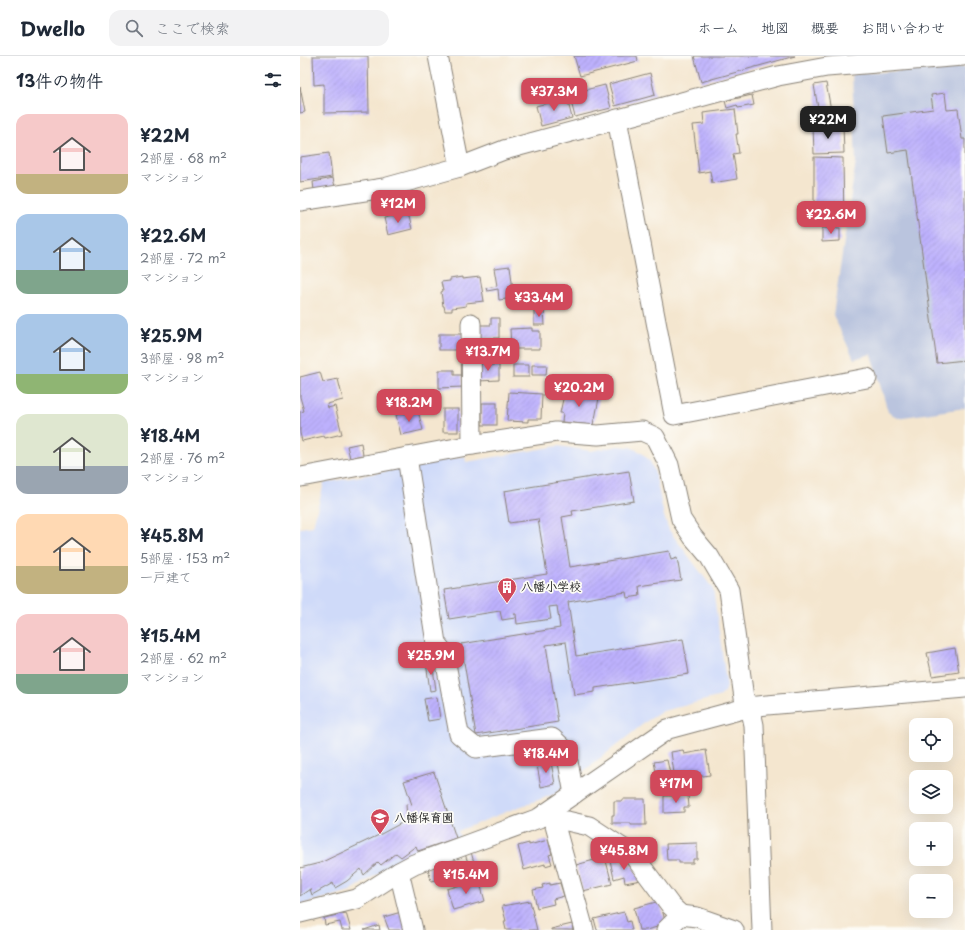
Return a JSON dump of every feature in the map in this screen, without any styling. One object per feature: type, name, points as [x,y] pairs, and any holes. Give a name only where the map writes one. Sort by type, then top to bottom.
[{"type":"street","points":[[438,56],[460,167]]},
{"type":"street","points":[[300,200],[384,188],[460,167],[504,150],[778,76],[827,67],[963,56]]},
{"type":"street","points":[[617,119],[674,415],[664,431],[655,437]]},
{"type":"street","points":[[471,323],[472,446]]},
{"type":"street","points":[[674,415],[867,378]]},
{"type":"street","points":[[300,479],[472,446],[556,432],[598,435],[642,431],[655,437],[670,465],[681,518],[693,537],[709,556],[729,590],[744,698],[750,707],[754,726],[762,930]]},
{"type":"street","points":[[407,458],[436,644],[444,653],[459,734],[476,748],[552,738],[566,751],[574,794]]},
{"type":"street","points":[[550,818],[574,794],[668,729],[750,707],[965,688]]},
{"type":"street","points":[[300,913],[357,899],[414,864],[539,818],[550,818],[589,826],[633,855],[671,906],[681,915],[697,917],[734,930]]},
{"type":"street","points":[[550,818],[584,930]]},
{"type":"street","points":[[399,872],[413,930]]},
{"type":"street","points":[[666,930],[681,915]]},
{"type":"shaded area","points":[[965,67],[965,408],[897,418],[888,412],[871,354],[854,359],[833,315],[856,161],[852,74]]},
{"type":"shaded area","points":[[558,446],[591,451],[618,446],[630,447],[641,452],[650,461],[655,473],[664,516],[669,530],[713,589],[727,687],[721,696],[663,711],[647,721],[555,794],[458,831],[460,838],[401,859],[350,891],[300,905],[300,528],[313,526],[324,483],[465,456],[466,462]]},
{"type":"building","points":[[313,56],[368,56],[369,112],[324,113],[324,84],[314,85]]},
{"type":"building","points":[[574,56],[637,56],[638,61],[580,76]]},
{"type":"building","points":[[694,56],[795,56],[701,82]]},
{"type":"building","points":[[650,73],[655,95],[615,106],[609,84]]},
{"type":"building","points":[[826,83],[833,121],[812,124],[810,115],[819,114],[814,85]]},
{"type":"building","points":[[605,85],[611,108],[575,117],[569,94]]},
{"type":"building","points":[[300,87],[305,112],[300,113]]},
{"type":"building","points":[[945,93],[947,110],[958,109],[962,139],[965,139],[965,360],[937,363],[908,150],[888,153],[883,116],[933,109],[931,95]]},
{"type":"building","points":[[752,95],[754,105],[738,108],[737,105],[727,108],[725,101]]},
{"type":"building","points":[[567,98],[572,118],[541,126],[536,106]]},
{"type":"building","points":[[735,109],[738,134],[736,134],[739,153],[733,154],[737,179],[712,183],[710,171],[699,173],[693,125],[704,124],[703,113]]},
{"type":"building","points":[[843,125],[844,153],[814,154],[813,126]]},
{"type":"building","points":[[329,153],[332,177],[300,182],[300,157]]},
{"type":"building","points":[[814,157],[843,158],[844,225],[814,225]]},
{"type":"building","points":[[333,178],[335,187],[314,190],[313,182]]},
{"type":"building","points":[[408,213],[412,229],[388,235],[384,218]]},
{"type":"building","points":[[822,228],[840,228],[840,241],[822,242]]},
{"type":"building","points":[[510,266],[514,298],[499,300],[498,289],[487,291],[486,288],[497,286],[494,268]]},
{"type":"building","points":[[462,277],[462,279],[480,277],[484,301],[466,303],[466,306],[452,308],[452,311],[445,311],[441,292],[443,291],[441,282]]},
{"type":"building","points":[[534,310],[544,310],[545,325],[534,325]]},
{"type":"building","points":[[491,318],[499,318],[499,338],[478,338],[478,325],[491,325]]},
{"type":"building","points":[[532,328],[532,331],[540,331],[540,349],[511,349],[510,329]]},
{"type":"building","points":[[439,334],[462,334],[462,350],[439,350]]},
{"type":"building","points":[[478,363],[499,365],[499,380],[478,381]]},
{"type":"building","points":[[513,365],[529,365],[529,377],[513,377]]},
{"type":"building","points":[[532,365],[547,365],[546,375],[532,375]]},
{"type":"building","points":[[439,370],[454,370],[454,375],[462,375],[463,387],[439,388]]},
{"type":"building","points":[[320,372],[323,382],[338,379],[343,400],[327,404],[328,408],[335,406],[342,434],[302,441],[300,433],[300,412],[304,411],[300,397],[300,377]]},
{"type":"building","points":[[565,390],[597,395],[599,398],[593,425],[562,422],[563,413],[560,413]]},
{"type":"building","points":[[509,392],[542,394],[541,419],[528,419],[528,422],[507,421]]},
{"type":"building","points":[[482,403],[497,403],[497,425],[482,425]]},
{"type":"building","points":[[443,409],[458,409],[458,432],[443,432]]},
{"type":"building","points":[[418,411],[423,430],[401,435],[396,415]]},
{"type":"building","points":[[361,443],[363,455],[350,458],[347,446]]},
{"type":"building","name":"八幡小学校","points":[[629,471],[634,501],[572,511],[573,515],[562,517],[570,567],[669,551],[671,560],[677,558],[681,580],[639,586],[640,596],[627,598],[626,592],[568,602],[576,656],[683,639],[689,674],[595,688],[595,692],[574,695],[566,642],[546,645],[558,722],[476,735],[461,644],[560,628],[557,606],[549,607],[551,619],[517,624],[516,614],[514,614],[515,618],[502,620],[500,611],[449,619],[444,590],[547,574],[538,519],[509,523],[504,491]]},
{"type":"building","points":[[955,648],[959,672],[932,676],[927,653]]},
{"type":"building","points":[[432,661],[436,690],[430,691],[426,662]]},
{"type":"building","points":[[437,697],[440,719],[428,721],[424,699]]},
{"type":"building","points":[[683,750],[684,754],[706,750],[710,775],[675,780],[671,752]]},
{"type":"building","points":[[667,760],[672,783],[659,786],[654,762]]},
{"type":"building","points":[[551,762],[555,784],[541,787],[537,765]]},
{"type":"building","points":[[434,772],[456,838],[418,851],[416,846],[401,857],[396,853],[381,865],[378,862],[364,875],[361,869],[347,881],[335,888],[333,883],[312,895],[310,889],[300,896],[300,868],[320,863],[407,820],[406,804],[412,805],[404,781]]},
{"type":"building","points":[[688,795],[689,807],[684,807],[684,812],[664,813],[664,796]]},
{"type":"building","points":[[622,799],[645,799],[646,825],[612,823],[612,815],[614,815],[614,801],[622,801]]},
{"type":"building","points":[[548,840],[552,854],[549,855],[552,864],[545,866],[545,864],[524,870],[518,846]]},
{"type":"building","points":[[697,843],[697,859],[693,859],[693,863],[679,863],[679,860],[667,860],[666,844]]},
{"type":"building","points":[[471,852],[475,866],[470,868],[465,854]]},
{"type":"building","points":[[605,857],[612,884],[583,891],[576,865]]},
{"type":"building","points":[[620,858],[621,863],[628,862],[629,866],[632,865],[641,880],[625,883],[624,876],[614,879],[610,860]]},
{"type":"building","points":[[440,865],[443,878],[431,881],[428,868]]},
{"type":"building","points":[[479,880],[485,901],[453,910],[447,889]]},
{"type":"building","points":[[550,883],[550,885],[560,883],[564,896],[553,899],[554,904],[537,908],[533,890],[543,888],[542,885]]},
{"type":"building","points":[[530,901],[537,930],[506,930],[504,921],[506,921],[502,906]]},
{"type":"building","points":[[660,901],[665,921],[661,926],[646,930],[639,930],[634,908]]},
{"type":"building","points":[[401,912],[407,930],[389,930],[384,917]]},
{"type":"building","points":[[624,912],[627,922],[630,921],[632,930],[597,930],[594,919]]},
{"type":"building","points":[[346,913],[351,930],[342,930],[340,922],[325,925],[324,918]]},
{"type":"building","points":[[572,924],[573,930],[551,930],[551,929]]},
{"type":"building","points":[[379,925],[380,930],[364,930]]},
{"type":"place","name":"八幡小学校","points":[[507,604]]},
{"type":"place","name":"八幡保育園","points":[[380,835]]}]
